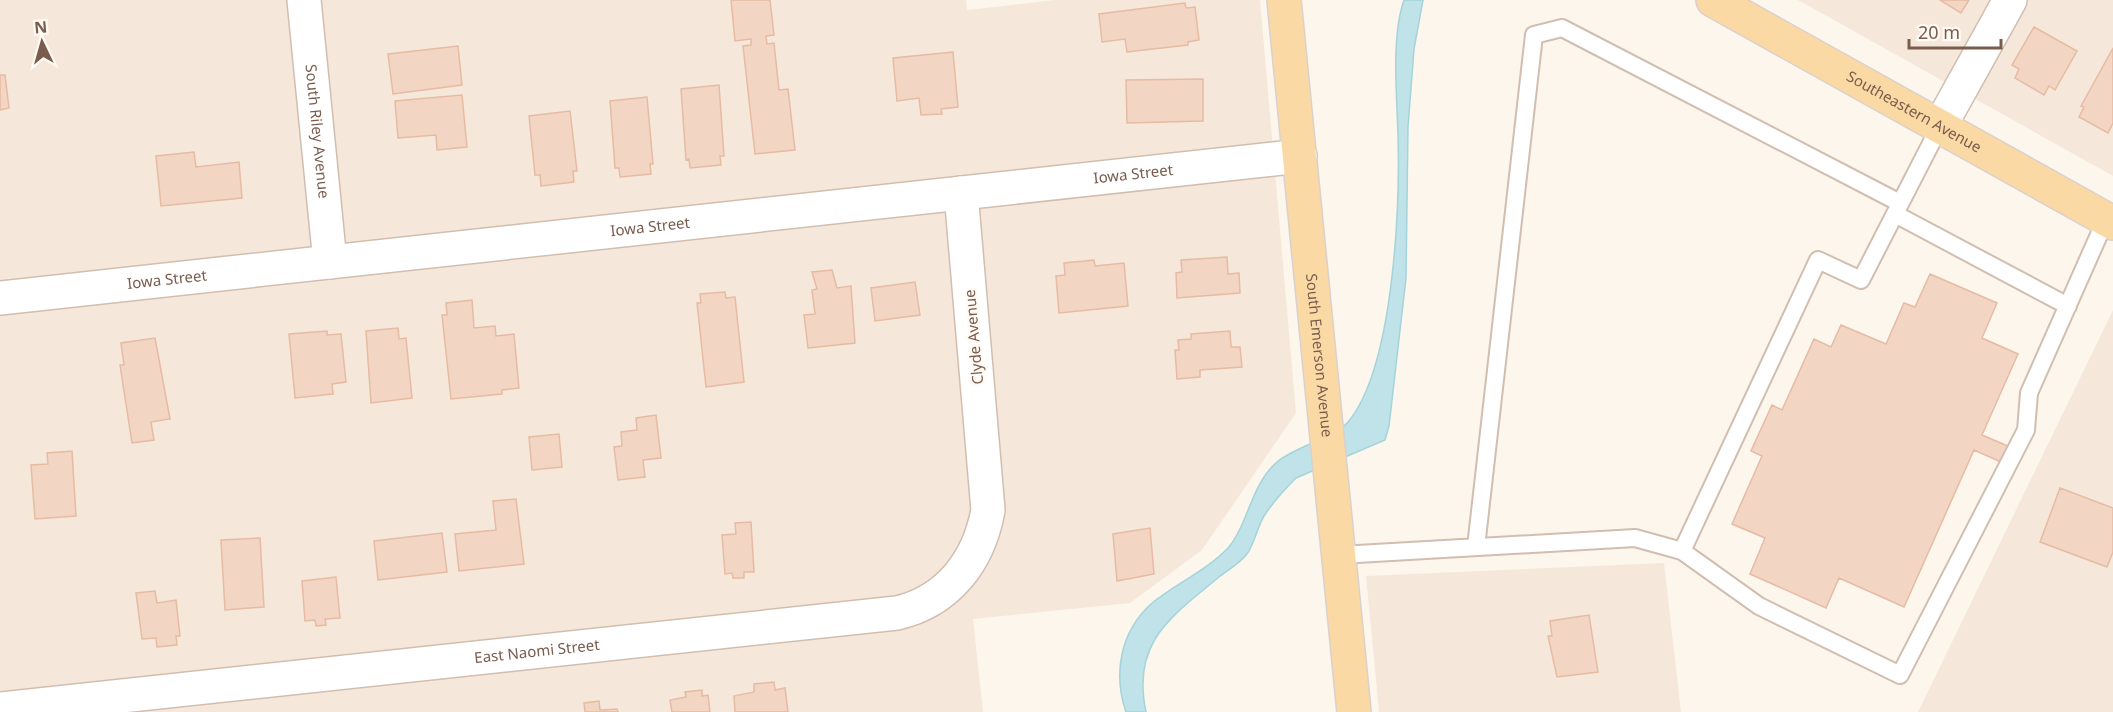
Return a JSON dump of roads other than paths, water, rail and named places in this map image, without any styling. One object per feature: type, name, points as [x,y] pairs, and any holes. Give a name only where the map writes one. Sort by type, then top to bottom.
[{"type":"main road","name":"South Emerson Avenue","points":[[1284,0],[1324,381],[1354,712]]},
{"type":"main road","name":"Southeastern Avenue","points":[[1713,0],[2110,221]]},
{"type":"street","name":"South Riley Avenue","points":[[304,0],[330,262]]},
{"type":"street","points":[[1940,126],[2010,0]]},
{"type":"street","name":"Iowa Street","points":[[0,298],[1300,156]]},
{"type":"street","name":"Clyde Avenue","points":[[961,193],[988,481]]},
{"type":"street","name":"East Naomi Street","points":[[0,709],[904,611],[937,596],[959,576],[976,552],[988,510],[988,481]]},
{"type":"lane","points":[[1476,547],[1534,35],[1562,28],[1898,208],[2068,306]]},
{"type":"lane","points":[[1682,551],[1818,260],[1861,280],[1940,126]]},
{"type":"lane","points":[[1340,555],[1635,538],[1682,551],[1760,606],[1900,675],[2026,430],[2029,393],[2110,221]]},
{"type":"water","points":[[1404,0],[1423,0],[1414,49],[1408,127],[1406,278],[1389,426],[1385,440],[1296,478],[1264,516],[1247,554],[1185,605],[1159,633],[1144,667],[1143,688],[1146,712],[1126,712],[1120,683],[1122,654],[1132,627],[1140,615],[1160,597],[1210,564],[1228,548],[1235,539],[1261,481],[1277,462],[1334,432],[1348,422],[1363,397],[1376,364],[1385,326],[1395,243],[1398,202],[1396,49],[1397,31]]}]
